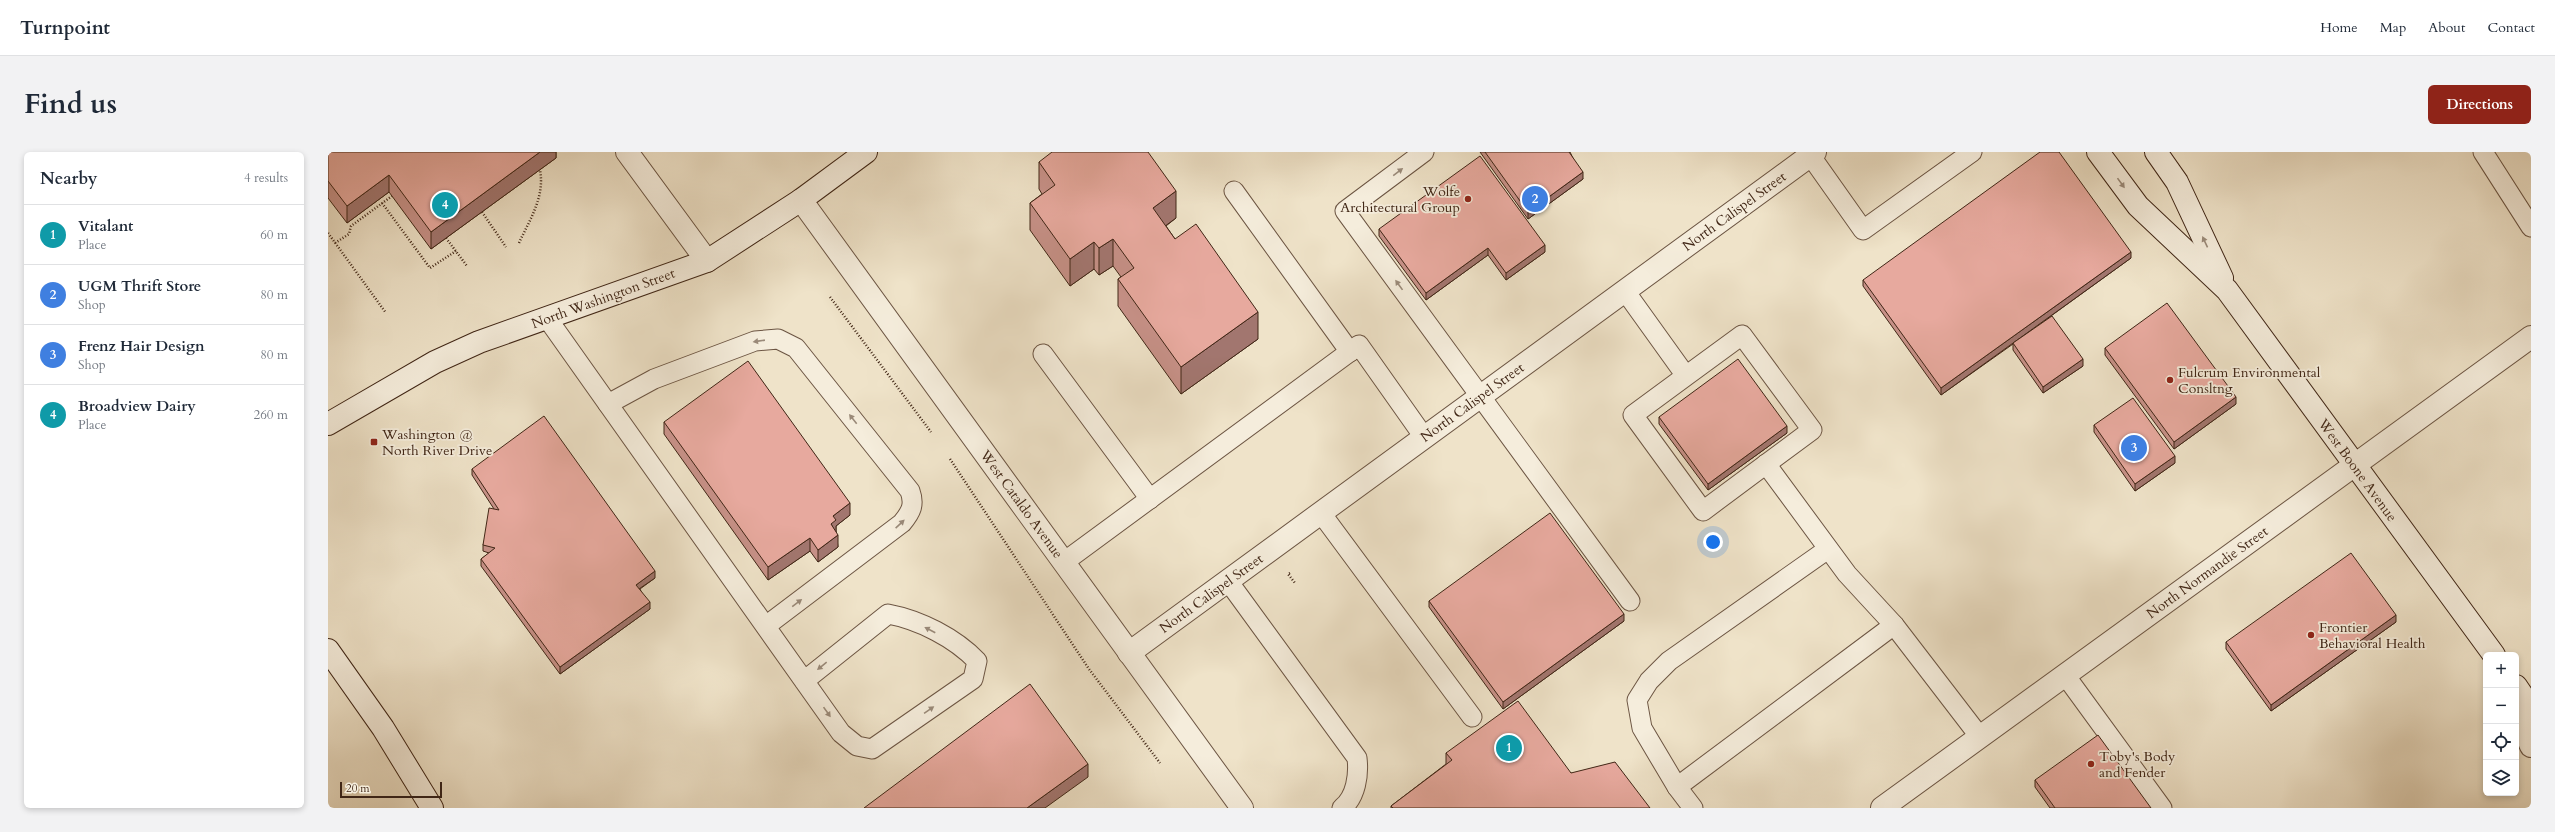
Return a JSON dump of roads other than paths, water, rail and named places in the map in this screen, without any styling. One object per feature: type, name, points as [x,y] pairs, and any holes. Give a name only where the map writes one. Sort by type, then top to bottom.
[{"type":"street","points":[[627,152],[707,261]]},
{"type":"street","name":"North Washington Street","points":[[328,424],[435,362],[479,342],[707,261],[801,200],[866,152]]},
{"type":"street","name":"West Boone Avenue","points":[[2098,152],[2138,206],[2227,290],[2491,652]]},
{"type":"street","name":"West Boone Avenue","points":[[2156,152],[2176,182],[2227,290]]},
{"type":"street","name":"North Calispel Street","points":[[1130,652],[1813,154]]},
{"type":"street","name":"West Cataldo Avenue","points":[[801,200],[1242,808]]},
{"type":"street","name":"North Normandie Street","points":[[1882,808],[2531,337]]},
{"type":"street","points":[[328,650],[383,728],[432,808]]},
{"type":"street","points":[[2517,688],[2531,708]]},
{"type":"street","points":[[2519,718],[2531,746]]},
{"type":"lane","points":[[1424,152],[1345,211],[1630,601]]},
{"type":"lane","points":[[1813,154],[1864,230],[1972,152]]},
{"type":"lane","points":[[2483,152],[2531,227]]},
{"type":"lane","points":[[1234,191],[1350,352]]},
{"type":"lane","points":[[1625,291],[1686,376]]},
{"type":"lane","points":[[547,318],[841,733],[857,746],[872,749],[973,679],[977,661],[964,647],[908,618],[888,614],[804,680]]},
{"type":"lane","points":[[1742,335],[1812,430],[1703,511],[1633,415],[1686,376],[1742,335]]},
{"type":"lane","points":[[608,404],[654,379],[755,341],[778,339],[796,348],[910,491],[914,502],[911,512],[902,524],[766,626]]},
{"type":"lane","points":[[1064,562],[1359,345],[1424,437]]},
{"type":"lane","points":[[1043,354],[1150,499]]},
{"type":"lane","points":[[1766,464],[1847,574],[1894,625],[1980,737]]},
{"type":"lane","points":[[1321,513],[1472,717]]},
{"type":"lane","points":[[1694,808],[1677,787],[1642,728],[1637,700],[1649,681],[1669,661],[1828,549]]},
{"type":"lane","points":[[1228,581],[1357,758],[1359,772],[1355,788],[1342,808]]},
{"type":"lane","points":[[1677,787],[1894,625]]},
{"type":"lane","points":[[2065,675],[2162,808]]},
{"type":"place","name":"Wolfe Architectural Group","points":[[1468,199]]},
{"type":"place","name":"UGM Thrift Store","points":[[1535,199]]},
{"type":"place","name":"Broadview Dairy","points":[[445,205]]},
{"type":"place","name":"Fulcrum Environmental Consltng","points":[[2170,380]]},
{"type":"place","name":"Washington @ North River Drive","points":[[374,442]]},
{"type":"place","name":"Frenz Hair Design","points":[[2134,448]]},
{"type":"place","name":"Frontier Behavioral Health","points":[[2311,635]]},
{"type":"place","name":"Vitalant","points":[[1509,748]]},
{"type":"place","name":"Toby's Body and Fender","points":[[2091,764]]}]
